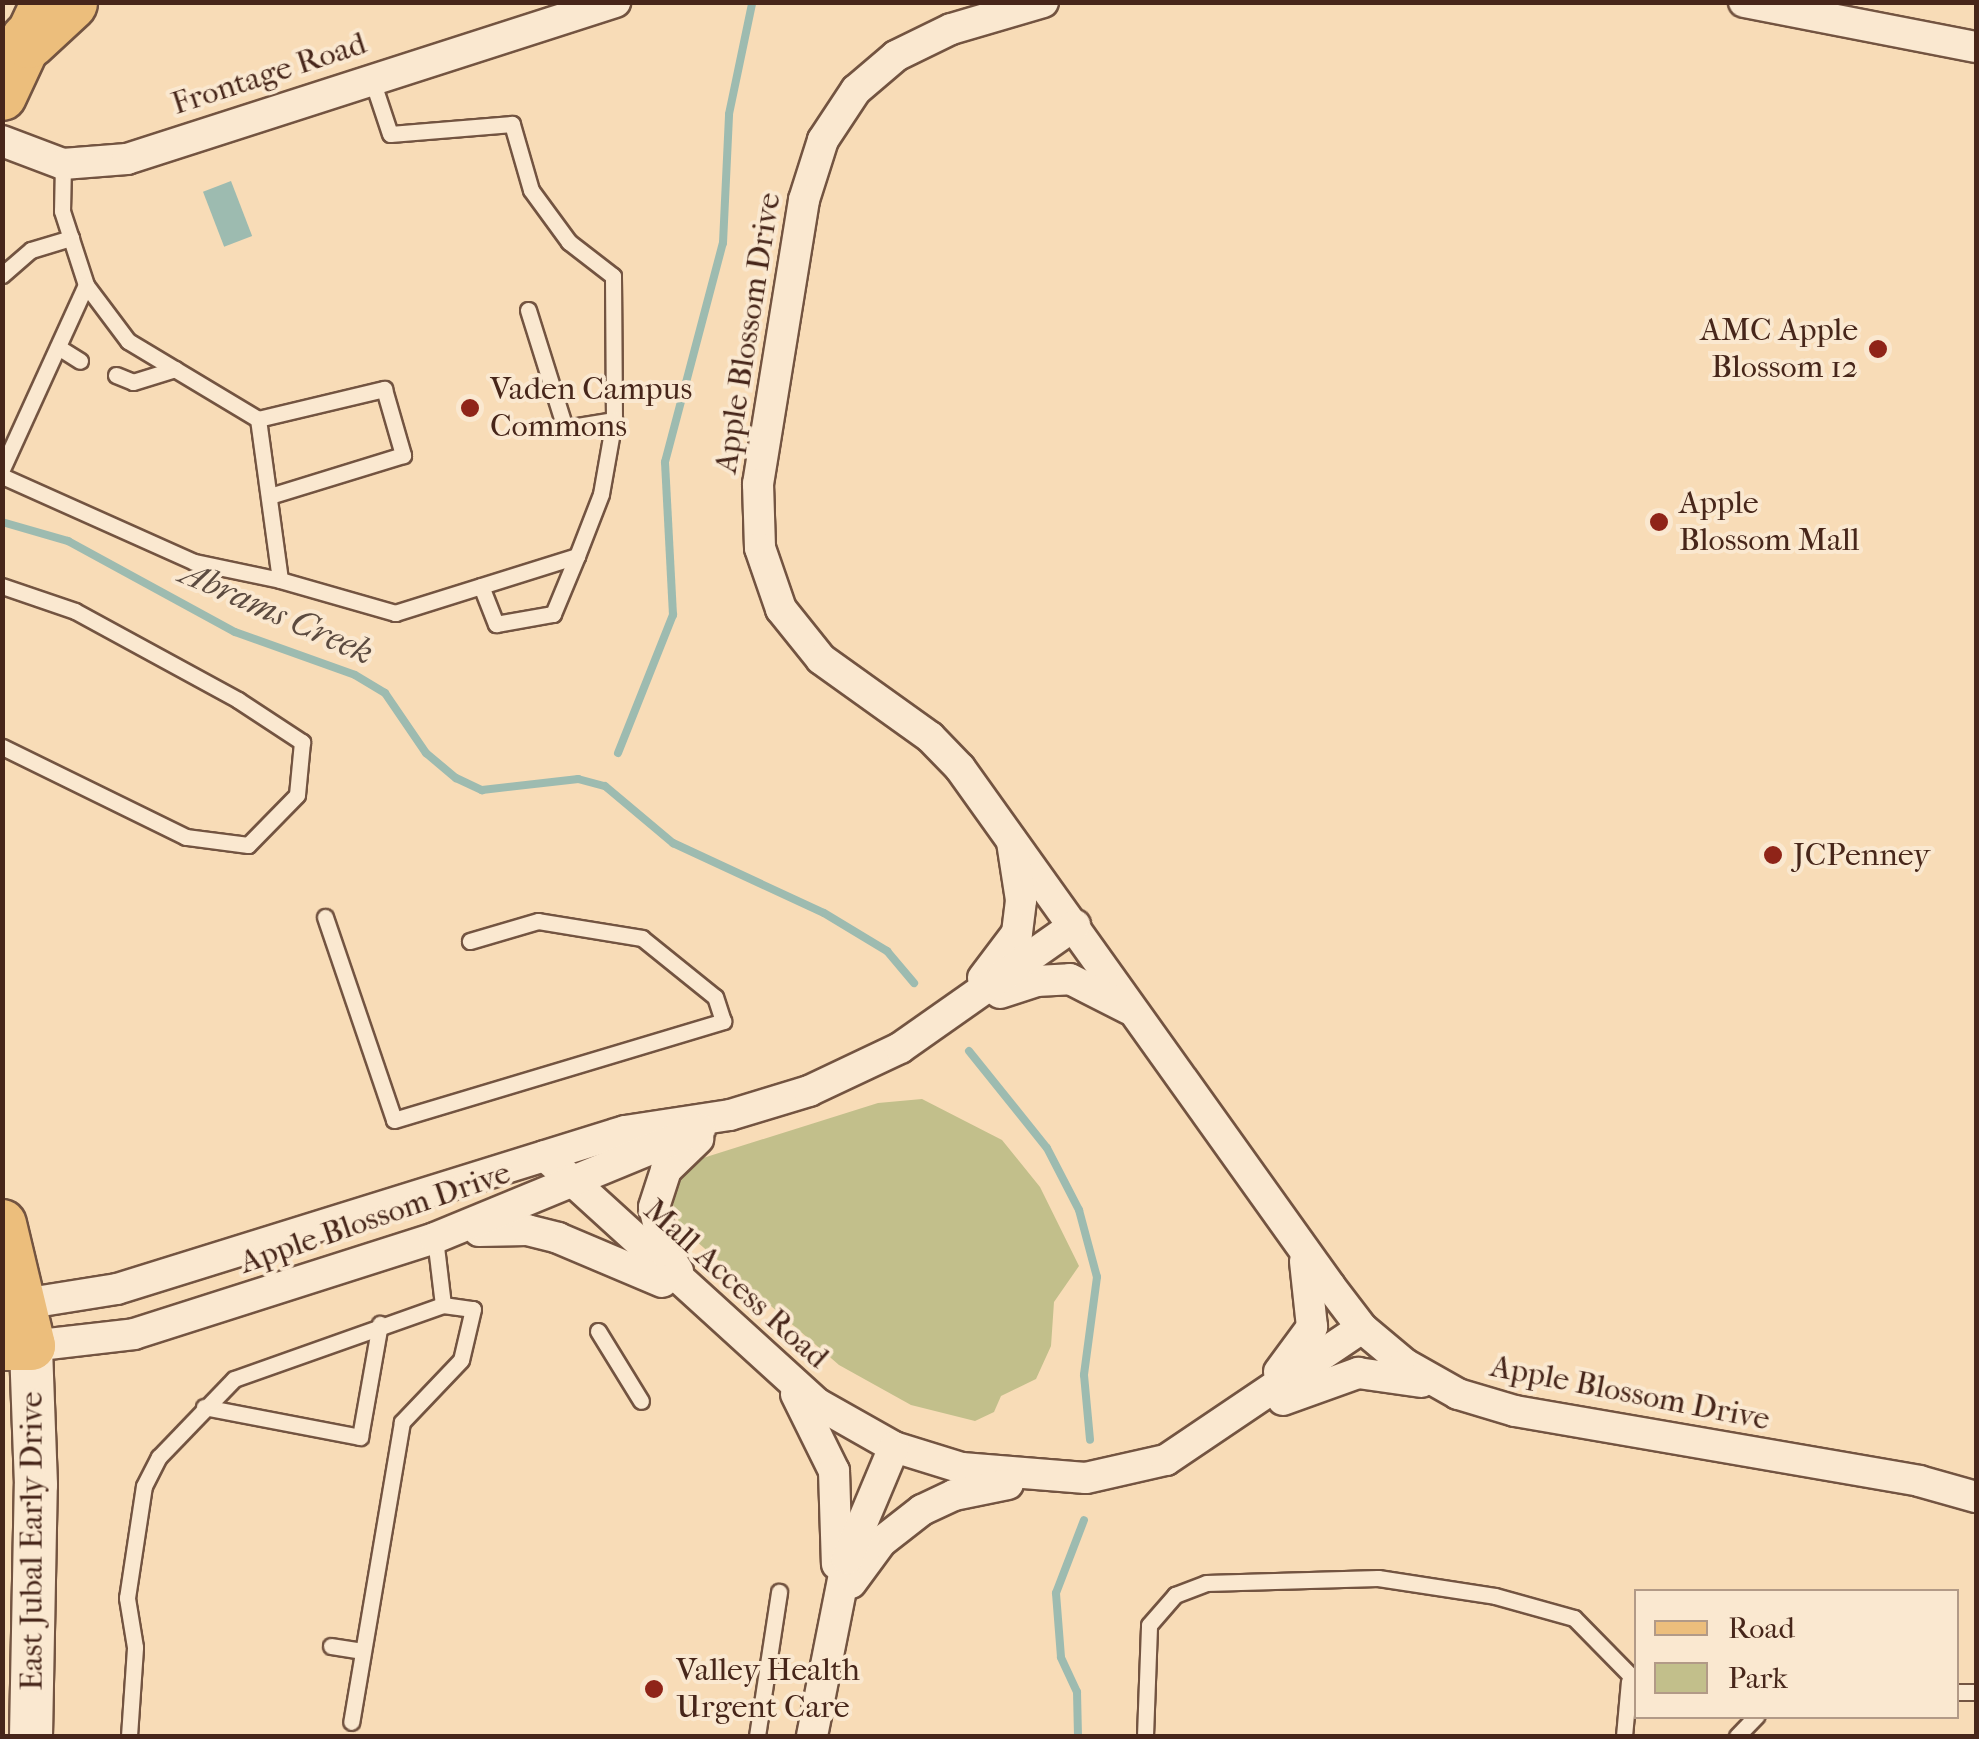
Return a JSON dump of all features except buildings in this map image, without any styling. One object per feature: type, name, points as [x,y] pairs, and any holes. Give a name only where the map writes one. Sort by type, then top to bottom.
[{"type":"highway","points":[[37,21],[69,2]]},
{"type":"main road","points":[[2,96],[37,21]]},
{"type":"main road","points":[[2,1224],[15,1325]]},
{"type":"main road","name":"East Jubal Early Drive","points":[[15,1325],[36,1485],[31,1736]]},
{"type":"street","name":"Frontage Road","points":[[2,141],[64,164],[127,159],[371,77],[616,2]]},
{"type":"street","name":"Apple Blossom Drive","points":[[1043,2],[950,29],[896,56],[856,90],[823,140],[804,200],[764,421],[756,501],[762,561],[791,624],[821,659],[930,737],[1011,836],[1362,1328],[1443,1386],[1515,1412],[1919,1481],[1976,1497]]},
{"type":"street","points":[[1744,2],[1976,47]]},
{"type":"street","points":[[952,1014],[1017,932],[1021,900],[1011,836]]},
{"type":"street","name":"Apple Blossom Drive","points":[[15,1325],[134,1334],[434,1238],[574,1186],[730,1115],[856,1072],[952,1014],[1075,925]]},
{"type":"street","points":[[952,1014],[1054,978],[1085,984],[1136,1012]]},
{"type":"street","name":"Apple Blossom Drive","points":[[15,1325],[117,1289],[625,1131],[730,1115]]},
{"type":"street","points":[[696,1298],[664,1250],[654,1206],[657,1186],[681,1151],[730,1115]]},
{"type":"street","name":"Mall Access Road","points":[[545,1156],[787,1379],[894,1448],[962,1468],[1044,1479],[1140,1469],[1216,1429],[1362,1328]]},
{"type":"street","points":[[434,1238],[527,1230],[616,1259],[696,1298]]},
{"type":"street","points":[[1216,1429],[1308,1339],[1314,1313],[1303,1248]]},
{"type":"street","points":[[1216,1429],[1358,1373],[1443,1386]]},
{"type":"street","points":[[787,1379],[834,1471],[836,1606]]},
{"type":"street","points":[[812,1736],[836,1606],[858,1526],[894,1448]]},
{"type":"street","points":[[836,1606],[872,1552],[922,1510],[954,1495],[1044,1479]]},
{"type":"lane","points":[[371,77],[390,134],[512,124],[531,190],[569,242],[614,276],[614,420],[601,494],[553,614],[496,624],[481,586]]},
{"type":"lane","points":[[64,164],[62,211],[86,285],[128,341],[258,419],[384,389],[403,454],[270,496]]},
{"type":"lane","points":[[2,275],[31,250],[71,238]]},
{"type":"lane","points":[[86,285],[2,472],[194,562],[280,580],[395,613],[576,556]]},
{"type":"lane","points":[[528,310],[565,428],[614,420]]},
{"type":"lane","points":[[58,347],[80,361]]},
{"type":"lane","points":[[116,375],[133,382],[175,369]]},
{"type":"lane","points":[[258,419],[280,580]]},
{"type":"lane","points":[[2,586],[75,611],[302,742],[297,796],[248,845],[186,837],[2,748]]},
{"type":"lane","points":[[326,918],[387,1110],[400,1121],[723,1021],[715,997],[642,938],[538,921],[470,941]]},
{"type":"lane","points":[[434,1238],[443,1305]]},
{"type":"lane","points":[[128,1736],[135,1647],[127,1598],[144,1486],[159,1457],[234,1379],[380,1324],[443,1305],[473,1310],[466,1352],[402,1422],[351,1722]]},
{"type":"lane","points":[[204,1407],[360,1436],[380,1324]]},
{"type":"lane","points":[[598,1331],[641,1401]]},
{"type":"lane","points":[[1145,1736],[1149,1625],[1175,1595],[1206,1583],[1378,1578],[1495,1596],[1574,1618],[1618,1657],[1633,1681],[1624,1736]]},
{"type":"lane","points":[[756,1736],[779,1592]]},
{"type":"lane","points":[[331,1646],[362,1651]]},
{"type":"green space","points":[[922,1099],[1002,1140],[1040,1187],[1079,1266],[1054,1302],[1051,1346],[1036,1379],[1001,1396],[994,1412],[975,1421],[911,1405],[839,1365],[681,1228],[673,1205],[681,1176],[703,1158],[878,1103]]},
{"type":"water","points":[[231,181],[252,236],[224,247],[203,192]]},
{"type":"waterway","points":[[618,753],[673,615],[665,462],[723,243],[729,114],[752,4]]},
{"type":"waterway","name":"Abrams Creek","points":[[2,522],[68,541],[235,632],[355,675],[385,693],[426,753],[456,778],[482,790],[578,779],[605,786],[673,843],[824,913],[887,951],[914,983]]},
{"type":"waterway","name":"Abrams Creek","points":[[969,1051],[1047,1148],[1079,1210],[1097,1277],[1084,1375],[1090,1440]]},
{"type":"waterway","name":"Abrams Creek","points":[[1078,1736],[1077,1692],[1061,1657],[1056,1593],[1084,1520]]},
{"type":"place","name":"AMC Apple Blossom 12","points":[[1878,349]]},
{"type":"place","name":"Vaden Campus Commons","points":[[470,408]]},
{"type":"place","name":"Apple Blossom Mall","points":[[1659,522]]},
{"type":"place","name":"JCPenney","points":[[1773,855]]},
{"type":"place","name":"Valley Health Urgent Care","points":[[654,1689]]}]
